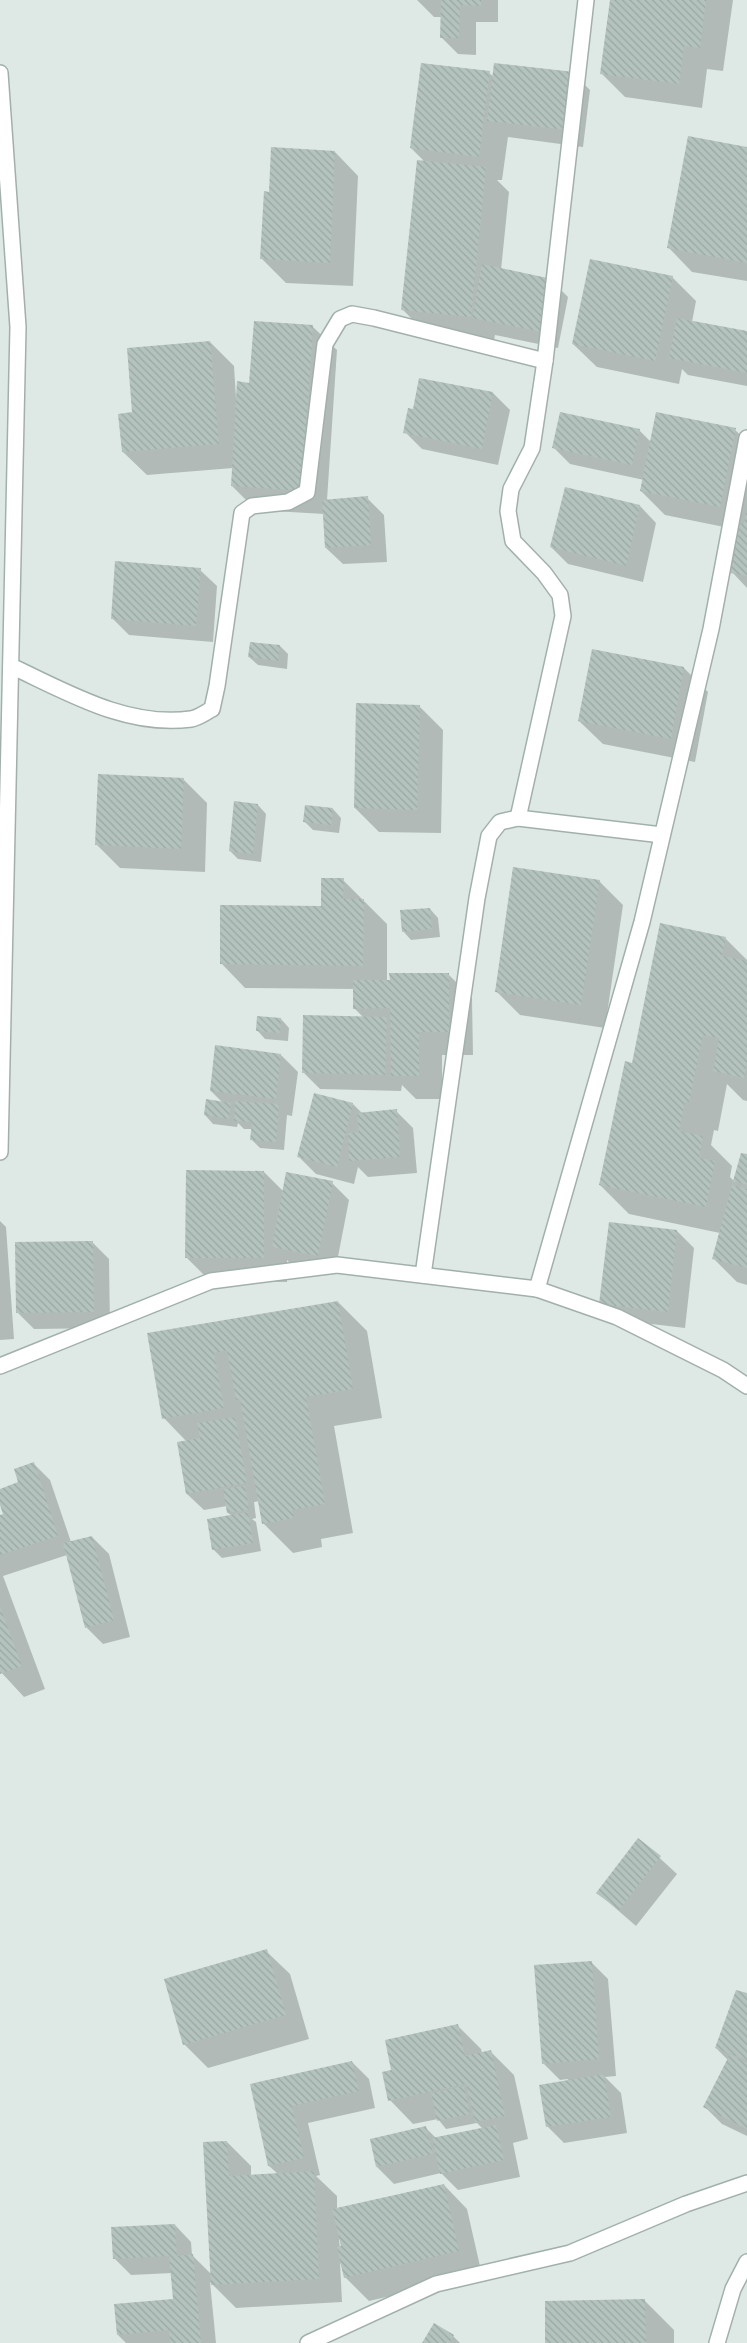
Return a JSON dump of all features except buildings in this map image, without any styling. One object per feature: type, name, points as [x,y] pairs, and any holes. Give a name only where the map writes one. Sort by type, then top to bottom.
[{"type":"street","points":[[518,818],[564,616],[560,595],[544,572],[512,541],[508,510],[511,489],[532,448],[545,360],[586,0]]},
{"type":"street","points":[[0,73],[18,327],[0,1152]]},
{"type":"street","points":[[11,666],[106,710],[157,719],[193,719],[212,708],[219,677],[242,513],[252,506],[288,502],[307,492],[325,344],[340,319],[352,314],[374,318],[545,360]]},
{"type":"street","points":[[536,1289],[642,922],[710,629],[747,438]]},
{"type":"street","points":[[423,1275],[478,898],[489,836],[500,822],[518,818],[662,835]]},
{"type":"street","points":[[0,1366],[211,1282],[337,1265],[536,1289],[617,1317],[723,1370],[747,1386]]},
{"type":"street","points":[[308,2343],[436,2284],[570,2253],[686,2204],[747,2183]]},
{"type":"street","points":[[717,2343],[733,2289],[747,2262]]}]
